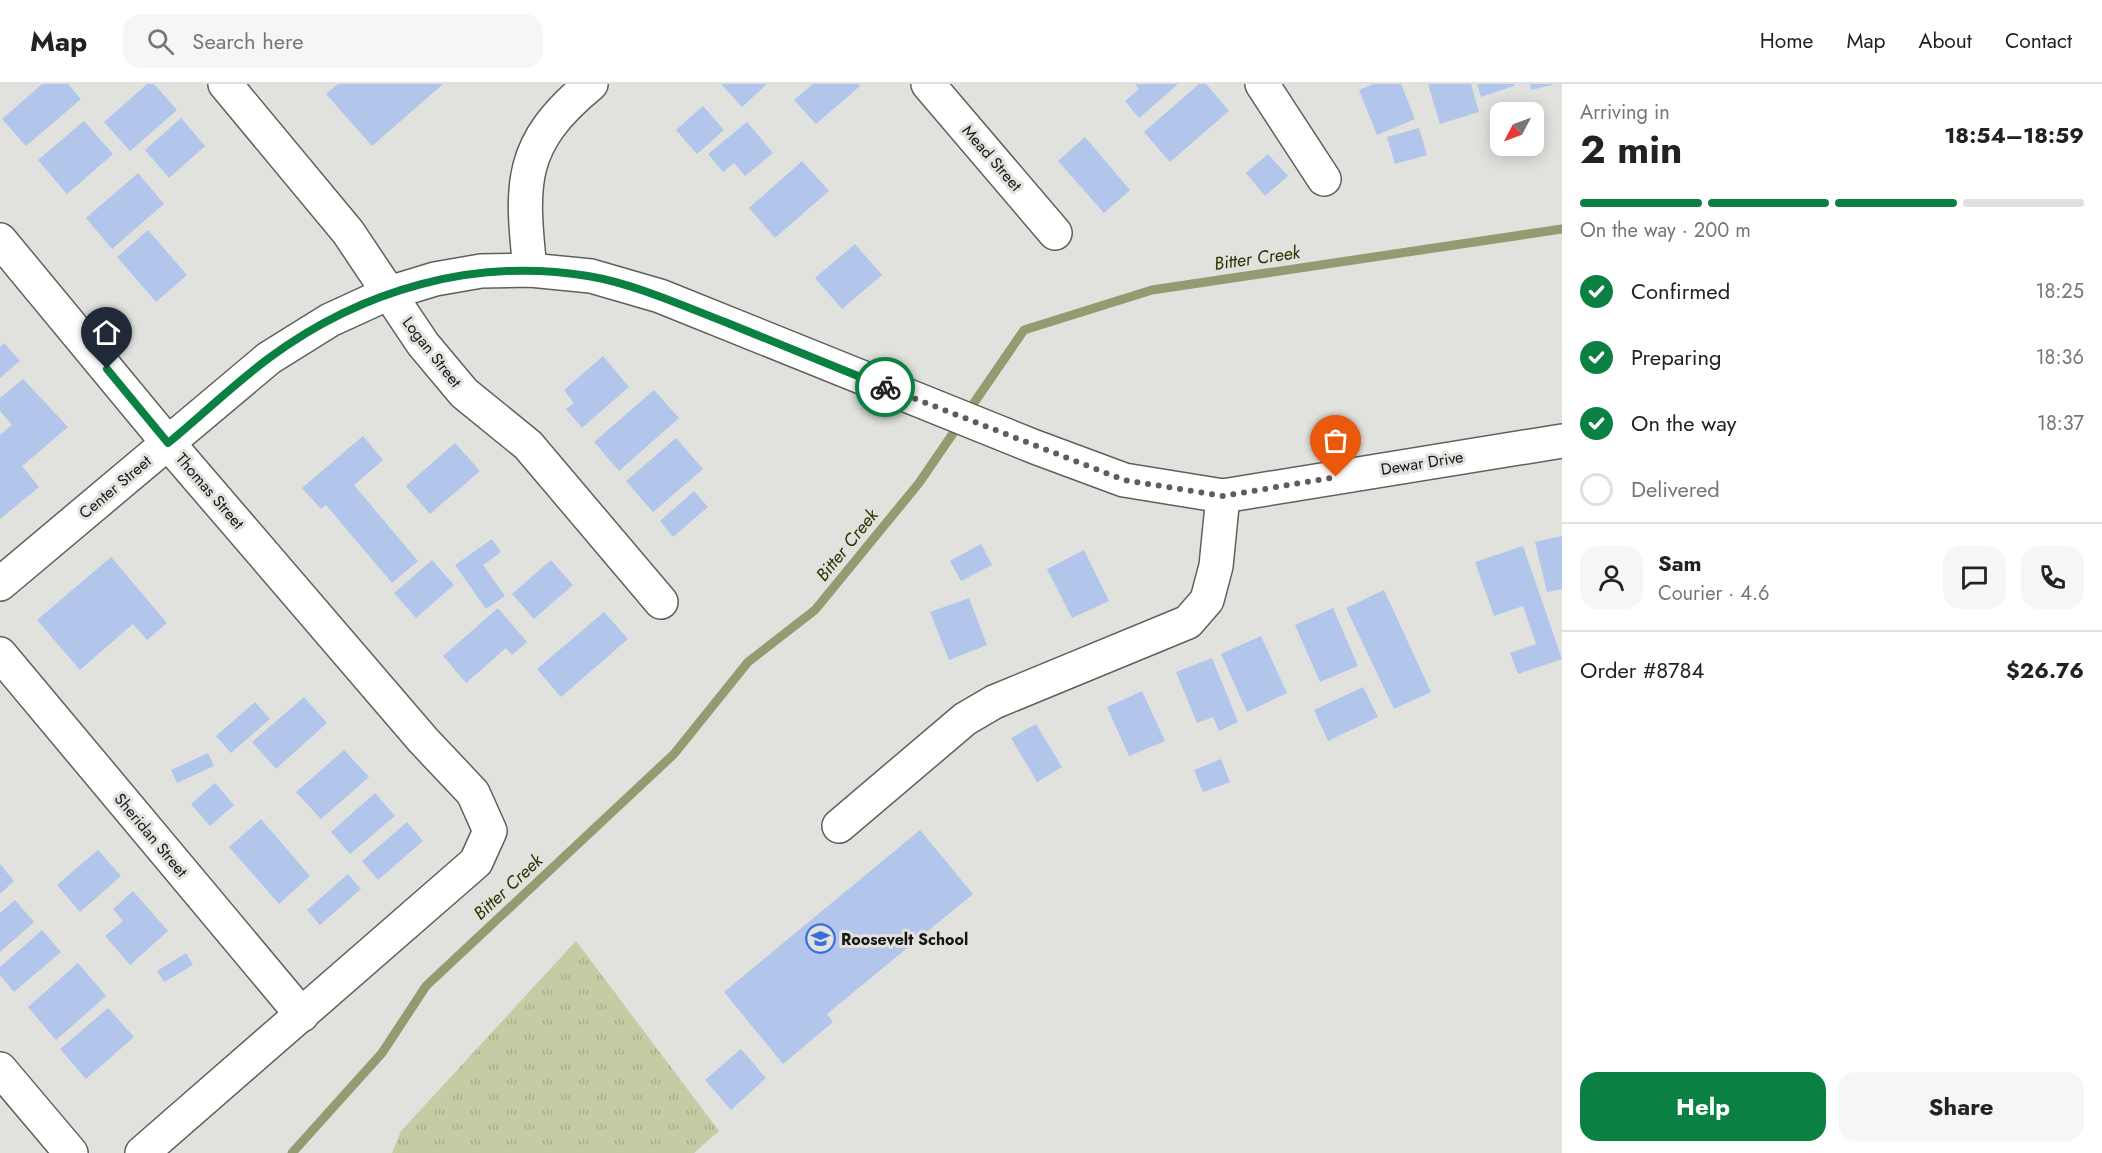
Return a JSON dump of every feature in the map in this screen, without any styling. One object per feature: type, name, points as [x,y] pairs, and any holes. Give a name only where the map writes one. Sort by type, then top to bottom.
[{"type":"street","name":"Logan Street","points":[[225,84],[348,231],[423,344],[464,393],[528,445],[661,602]]},
{"type":"street","name":"Mead Street","points":[[928,84],[1055,233]]},
{"type":"street","points":[[1262,84],[1324,179]]},
{"type":"street","points":[[530,270],[523,203],[529,165],[547,128],[580,87]]},
{"type":"street","name":"Thomas Street","points":[[0,240],[168,443],[423,740],[473,793],[490,831],[476,862],[142,1153]]},
{"type":"street","name":"Center Street","points":[[0,584],[269,358],[330,320],[389,293],[435,279],[481,271],[530,270]]},
{"type":"street","name":"Dewar Drive","points":[[530,270],[591,276],[660,296],[1035,447],[1124,480],[1223,496],[1562,441]]},
{"type":"street","points":[[839,826],[965,719],[994,702],[1188,622],[1207,600],[1216,566],[1223,496]]},
{"type":"street","name":"Sheridan Street","points":[[0,654],[302,1015]]},
{"type":"street","points":[[0,1069],[71,1153]]},
{"type":"green space","points":[[576,941],[719,1131],[694,1153],[392,1153],[401,1131]]},
{"type":"building","points":[[42,84],[68,84],[81,99],[26,146],[2,119]]},
{"type":"building","points":[[147,84],[154,84],[177,110],[130,151],[104,122]]},
{"type":"building","points":[[338,84],[443,84],[372,146],[326,94]]},
{"type":"building","points":[[721,84],[767,84],[742,107]]},
{"type":"building","points":[[813,84],[859,84],[860,86],[816,124],[794,100]]},
{"type":"building","points":[[1135,84],[1178,84],[1139,118],[1125,101],[1139,89]]},
{"type":"building","points":[[1199,84],[1206,84],[1229,111],[1170,162],[1144,132]]},
{"type":"building","points":[[1373,84],[1401,84],[1415,119],[1377,135],[1359,90]]},
{"type":"building","points":[[1428,84],[1471,84],[1479,112],[1440,124]]},
{"type":"building","points":[[1477,84],[1514,84],[1514,86],[1481,97]]},
{"type":"building","points":[[1530,84],[1552,84],[1552,85],[1531,90]]},
{"type":"building","points":[[703,106],[724,130],[697,154],[676,130]]},
{"type":"building","points":[[181,118],[205,146],[169,178],[145,150]]},
{"type":"building","points":[[84,121],[113,154],[67,194],[38,160]]},
{"type":"building","points":[[747,122],[773,153],[745,176],[734,163],[723,172],[708,154]]},
{"type":"building","points":[[1419,128],[1427,155],[1395,164],[1387,137]]},
{"type":"building","points":[[1085,137],[1130,190],[1104,213],[1058,161]]},
{"type":"building","points":[[1268,154],[1288,176],[1265,196],[1246,173]]},
{"type":"building","points":[[802,161],[829,191],[775,238],[749,208]]},
{"type":"building","points":[[138,173],[164,204],[112,249],[86,218]]},
{"type":"building","points":[[148,230],[187,275],[156,302],[117,257]]},
{"type":"building","points":[[855,244],[882,275],[842,309],[815,278]]},
{"type":"building","points":[[4,343],[20,361],[0,378],[0,347]]},
{"type":"building","points":[[603,356],[629,387],[582,428],[566,409],[574,403],[564,390]]},
{"type":"building","points":[[23,379],[68,427],[22,466],[39,487],[0,519],[0,435],[12,425],[0,411],[0,398]]},
{"type":"building","points":[[654,390],[679,418],[619,471],[594,442]]},
{"type":"building","points":[[363,436],[383,460],[354,485],[418,561],[392,583],[326,505],[321,509],[302,488]]},
{"type":"building","points":[[676,438],[703,469],[653,512],[626,481]]},
{"type":"building","points":[[455,443],[480,471],[430,514],[406,486]]},
{"type":"building","points":[[694,491],[708,507],[673,537],[660,521]]},
{"type":"building","points":[[1562,536],[1562,589],[1547,592],[1535,542]]},
{"type":"building","points":[[492,539],[501,552],[483,565],[505,596],[486,609],[455,565]]},
{"type":"building","points":[[981,544],[992,565],[961,581],[950,561]]},
{"type":"building","points":[[1523,546],[1562,659],[1518,674],[1510,653],[1536,644],[1523,606],[1494,616],[1475,562]]},
{"type":"building","points":[[1084,550],[1109,601],[1072,618],[1047,569]]},
{"type":"building","points":[[111,557],[167,623],[147,640],[133,624],[80,670],[37,620]]},
{"type":"building","points":[[432,560],[454,585],[416,618],[394,593]]},
{"type":"building","points":[[551,560],[573,585],[534,619],[512,594]]},
{"type":"building","points":[[1384,590],[1431,692],[1394,709],[1346,608]]},
{"type":"building","points":[[969,598],[987,645],[949,660],[930,612]]},
{"type":"building","points":[[498,608],[527,642],[512,655],[506,648],[466,683],[443,656]]},
{"type":"building","points":[[1333,608],[1358,666],[1320,682],[1295,625]]},
{"type":"building","points":[[604,612],[628,639],[561,697],[537,669]]},
{"type":"building","points":[[1261,636],[1287,693],[1247,712],[1221,654]]},
{"type":"building","points":[[1212,658],[1238,722],[1219,731],[1213,717],[1197,723],[1176,672]]},
{"type":"building","points":[[1363,687],[1378,717],[1328,741],[1314,710]]},
{"type":"building","points":[[1142,691],[1165,741],[1129,756],[1107,707]]},
{"type":"building","points":[[304,697],[327,723],[276,769],[252,742]]},
{"type":"building","points":[[255,702],[270,719],[231,753],[216,736]]},
{"type":"building","points":[[1036,724],[1062,767],[1037,782],[1011,738]]},
{"type":"building","points":[[344,750],[369,777],[321,819],[296,792]]},
{"type":"building","points":[[208,753],[214,766],[177,783],[171,770]]},
{"type":"building","points":[[1221,759],[1230,782],[1203,792],[1194,770]]},
{"type":"building","points":[[215,783],[234,805],[210,826],[191,804]]},
{"type":"building","points":[[375,793],[395,816],[350,854],[331,832]]},
{"type":"building","points":[[261,819],[310,876],[279,904],[229,847]]},
{"type":"building","points":[[407,822],[423,841],[378,880],[362,861]]},
{"type":"building","points":[[920,830],[973,894],[827,1014],[833,1022],[783,1064],[724,992]]},
{"type":"building","points":[[98,850],[121,876],[80,912],[57,885]]},
{"type":"building","points":[[0,864],[14,881],[0,894]]},
{"type":"building","points":[[348,874],[361,889],[320,925],[307,910]]},
{"type":"building","points":[[133,891],[168,931],[130,965],[105,936],[123,921],[113,909]]},
{"type":"building","points":[[15,900],[34,922],[0,952],[0,913]]},
{"type":"building","points":[[42,930],[61,952],[14,992],[0,975],[0,967]]},
{"type":"building","points":[[186,953],[193,965],[164,982],[157,971]]},
{"type":"building","points":[[78,963],[106,996],[56,1040],[28,1007]]},
{"type":"building","points":[[108,1008],[134,1037],[86,1079],[60,1049]]},
{"type":"building","points":[[741,1049],[766,1078],[731,1110],[705,1080]]},
{"type":"waterway","name":"Bitter Creek","points":[[292,1153],[382,1053],[426,986],[674,754],[748,662],[815,610],[919,483],[1024,330],[1152,290],[1562,229]]},
{"type":"way so far","points":[[885,387],[1124,480],[1223,496],[1336,477]]},
{"type":"place","name":"Roosevelt School","points":[[820,939]]},
{"type":"route","points":[[107,369],[168,443],[269,358],[330,320],[389,293],[435,279],[481,271],[530,270],[591,276],[660,296],[885,387]]}]
